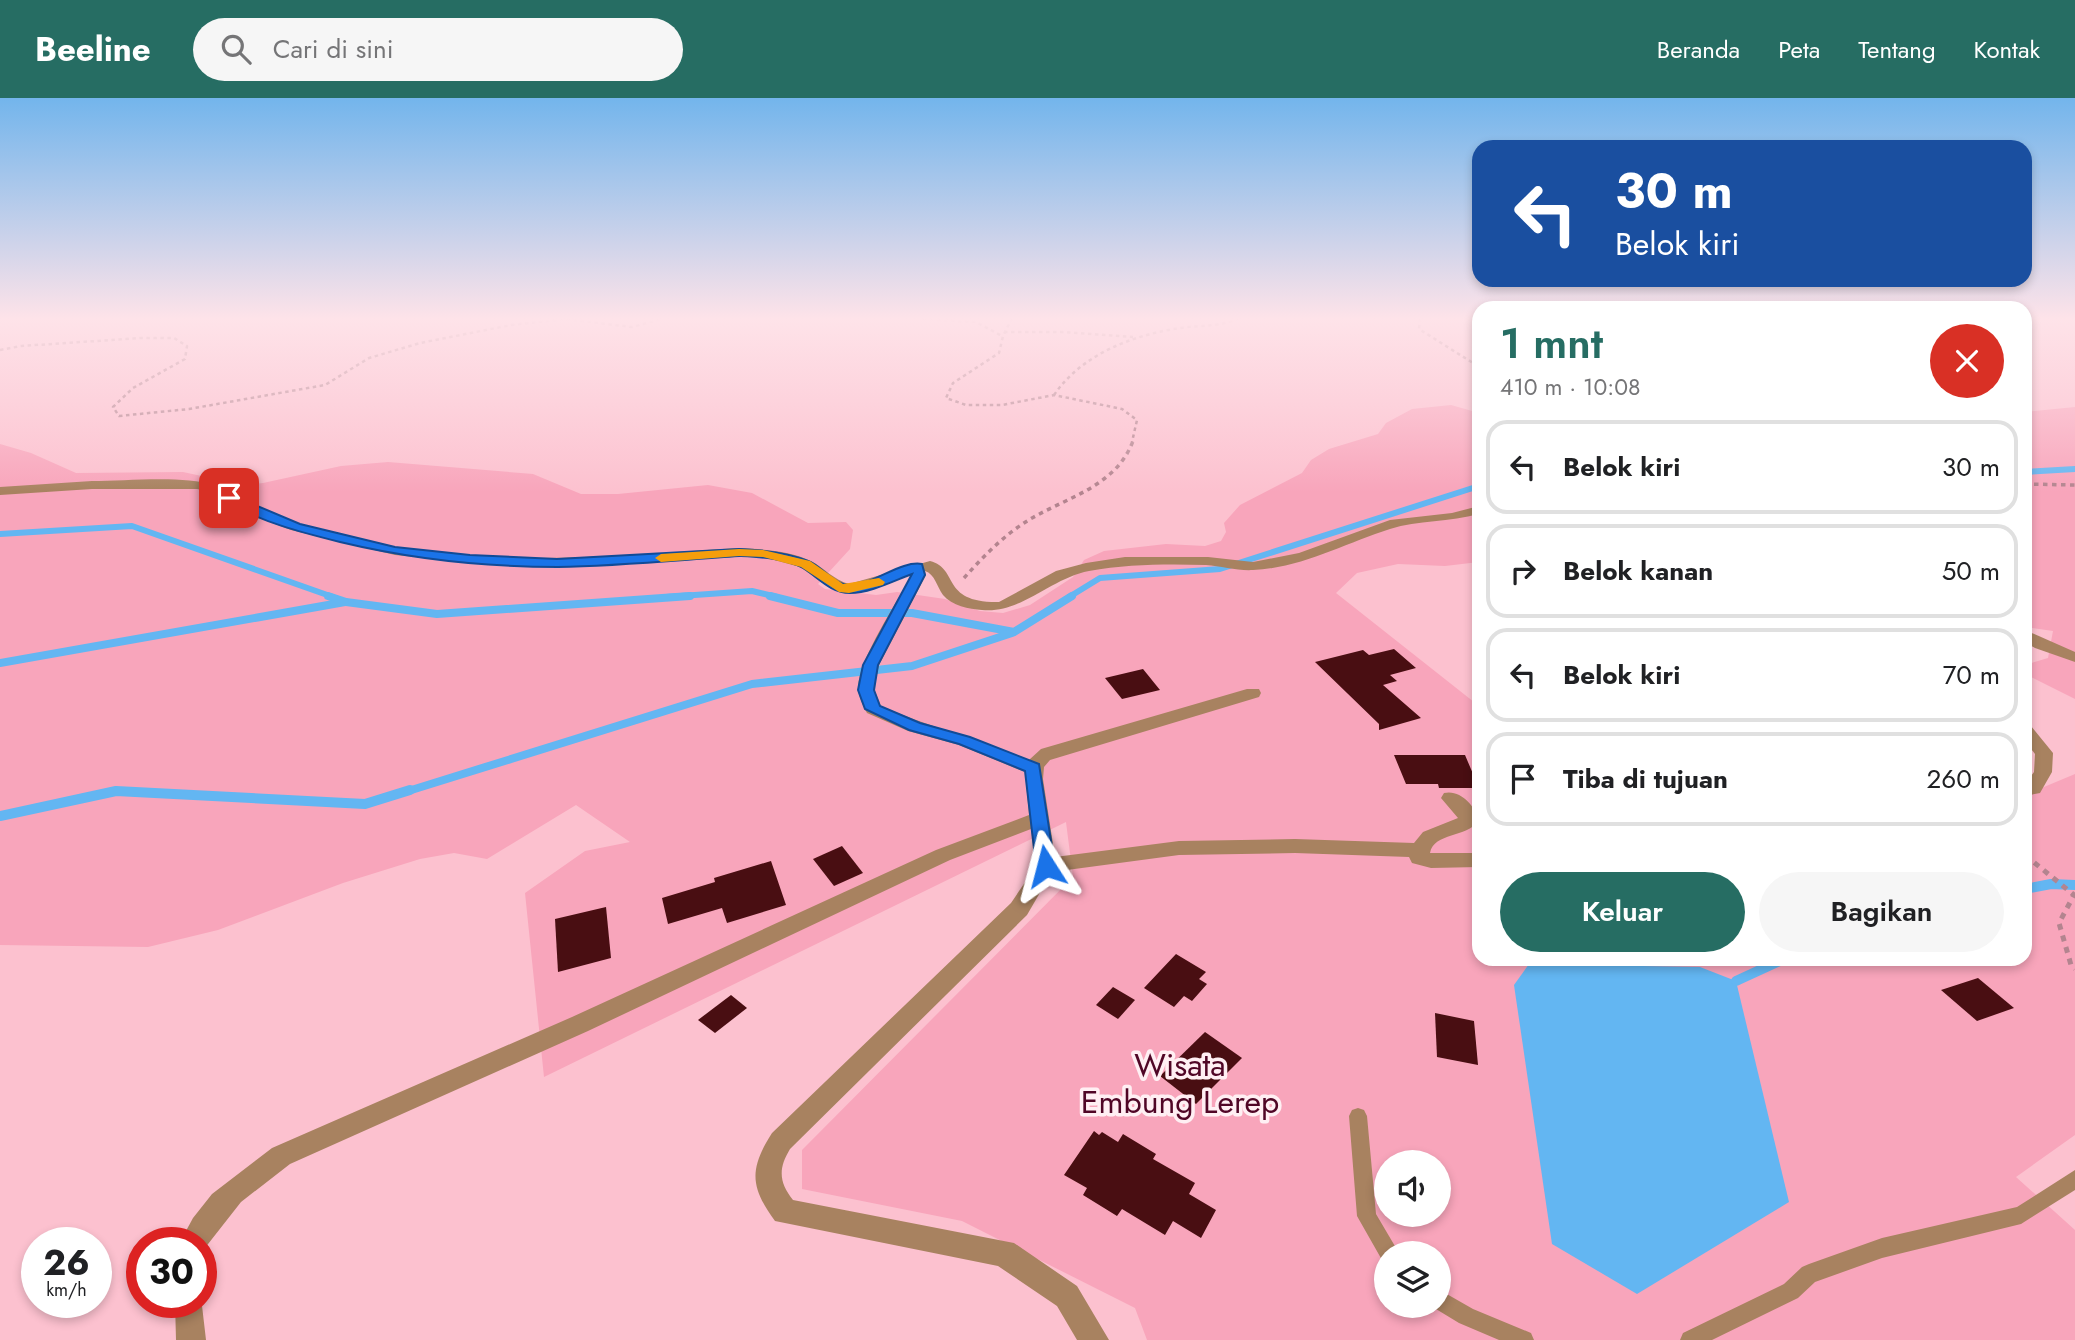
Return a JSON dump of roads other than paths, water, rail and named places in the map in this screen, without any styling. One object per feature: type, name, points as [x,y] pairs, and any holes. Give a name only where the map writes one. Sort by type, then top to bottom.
[{"type":"street","points":[[0,491],[92,485],[197,485],[212,488],[246,508],[296,527],[395,551],[495,561],[605,561],[739,552],[763,554],[805,564],[835,585],[849,589],[874,584],[926,565],[934,567],[951,594],[964,601],[1002,606],[1061,574],[1086,567],[1125,561],[1208,561],[1253,566],[1302,556],[1390,524],[1453,517],[1472,512]]},
{"type":"street","points":[[917,567],[919,575],[871,665],[866,690],[873,709],[914,727],[965,741],[1033,768]]},
{"type":"street","points":[[2032,639],[2075,657]]},
{"type":"street","points":[[1094,1340],[1067,1296],[1004,1253],[785,1212],[769,1193],[768,1161],[781,1141],[1019,909],[1046,866],[1033,768],[1037,759],[1046,753],[1253,694]]},
{"type":"street","points":[[2032,738],[2044,752],[2043,772],[2032,789]]},
{"type":"street","points":[[1451,798],[1467,813],[1468,821],[1464,825],[1437,832],[1423,843],[1419,858],[1430,862],[1472,860]]},
{"type":"street","points":[[202,1227],[208,1216],[241,1184],[281,1156],[580,1024],[943,855],[1038,819]]},
{"type":"street","points":[[1046,866],[1179,848],[1295,846],[1419,850]]},
{"type":"street","points":[[190,1318],[191,1340]]},
{"type":"lane","points":[[1358,1116],[1367,1216],[1382,1241]]},
{"type":"lane","points":[[1690,1340],[1791,1291],[1810,1274],[1882,1248],[2021,1215],[2075,1179]]},
{"type":"lane","points":[[1451,1307],[1524,1340]]},
{"type":"water","points":[[1528,966],[1700,967],[1736,981],[1789,1202],[1637,1294],[1552,1244],[1514,985]]},
{"type":"waterway","points":[[2032,472],[2075,469]]},
{"type":"waterway","points":[[1069,597],[1100,578],[1220,569],[1472,488]]},
{"type":"waterway","points":[[0,534],[132,526],[333,597]]},
{"type":"waterway","points":[[666,597],[752,591],[777,597]]},
{"type":"waterway","points":[[328,596],[346,602],[437,614],[690,596]]},
{"type":"waterway","points":[[770,596],[838,613],[912,613],[1014,632],[1072,596]]},
{"type":"waterway","points":[[0,663],[345,602]]},
{"type":"waterway","points":[[405,792],[752,684],[912,666],[1012,633]]},
{"type":"waterway","points":[[0,816],[116,791],[365,804],[410,790]]},
{"type":"waterway","points":[[113,792],[128,792]]},
{"type":"waterway","points":[[2032,888],[2051,884],[2075,885]]},
{"type":"waterway","points":[[1736,981],[1769,966]]},
{"type":"park label","name":"Wisata Embung Lerep","points":[[1180,1084]]}]
